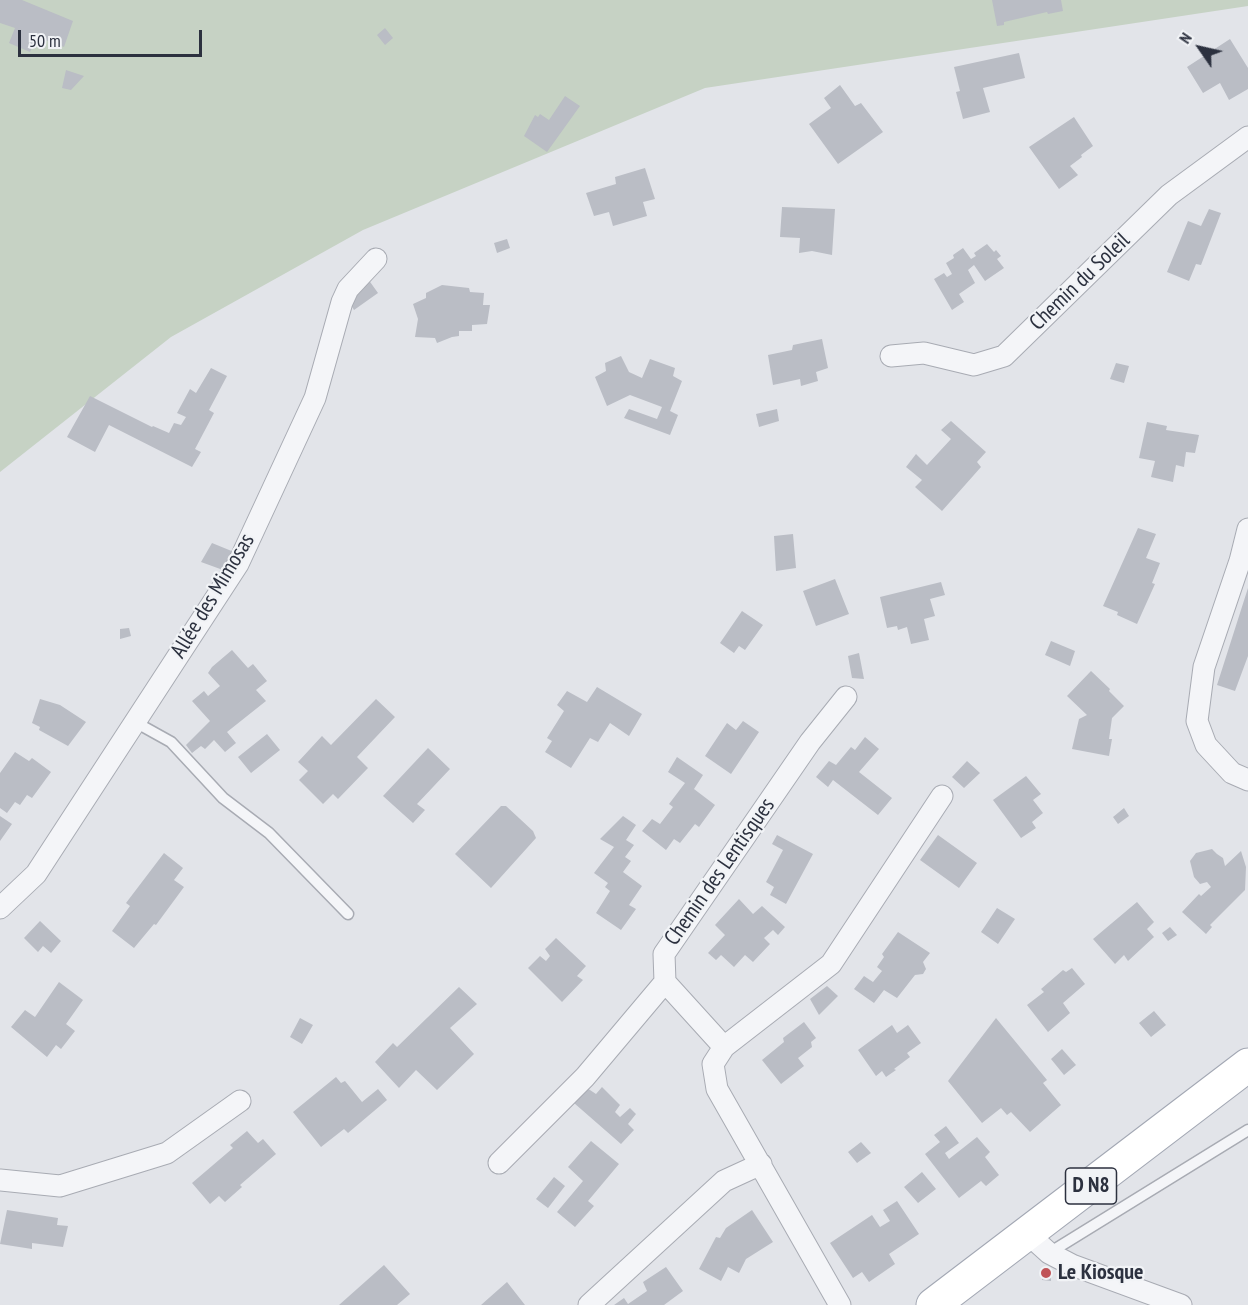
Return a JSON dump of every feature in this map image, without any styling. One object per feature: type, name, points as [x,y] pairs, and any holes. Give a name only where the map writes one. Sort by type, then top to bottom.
[{"type":"main road","name":"D N8","points":[[933,1305],[1038,1243],[1248,1065]]},
{"type":"street","name":"Chemin du Soleil","points":[[891,356],[924,353],[974,365],[1005,356],[1169,195],[1248,136]]},
{"type":"street","name":"Allée des Mimosas","points":[[0,908],[36,874],[238,564],[315,398],[348,289],[376,259]]},
{"type":"street","points":[[1248,529],[1240,561],[1204,667],[1197,721],[1206,745],[1232,773],[1248,780]]},
{"type":"street","name":"Chemin des Lentisques","points":[[665,982],[664,954],[810,742],[846,697]]},
{"type":"street","points":[[840,1305],[717,1089],[713,1064],[724,1047],[831,964],[942,796]]},
{"type":"street","points":[[499,1163],[585,1077],[665,982],[724,1047]]},
{"type":"street","points":[[0,1180],[60,1186],[167,1153],[240,1101]]},
{"type":"street","points":[[589,1305],[724,1181],[761,1164]]},
{"type":"street","points":[[1038,1243],[1072,1265],[1181,1305]]},
{"type":"lane","points":[[135,722],[171,742],[223,798],[268,833],[348,914]]},
{"type":"lane","points":[[1038,1243],[1248,1130]]},
{"type":"green space","points":[[0,0],[1248,0],[1248,6],[705,88],[363,230],[171,337],[0,472]]},
{"type":"building","points":[[0,0],[22,0],[73,21],[64,47],[37,37],[30,52],[9,43],[15,28],[0,23]]},
{"type":"building","points":[[992,0],[1061,0],[1063,11],[1048,14],[1047,12],[1004,22],[1004,25],[997,26]]},
{"type":"building","points":[[385,28],[393,38],[385,45],[377,35]]},
{"type":"building","points":[[1230,39],[1248,68],[1248,89],[1229,100],[1220,83],[1203,93],[1187,67]]},
{"type":"building","points":[[1019,53],[1025,78],[983,88],[990,112],[963,119],[956,92],[960,91],[954,67]]},
{"type":"building","points":[[66,70],[84,76],[71,90],[62,88]]},
{"type":"building","points":[[840,85],[855,106],[861,103],[883,132],[838,164],[809,124],[831,108],[824,98]]},
{"type":"building","points":[[565,96],[580,106],[547,152],[524,136],[535,115],[538,117],[540,114],[549,120]]},
{"type":"building","points":[[1074,117],[1093,146],[1070,166],[1078,175],[1059,189],[1029,147]]},
{"type":"building","points":[[645,168],[655,199],[643,202],[647,216],[613,226],[609,212],[594,216],[586,193],[616,184],[615,177]]},
{"type":"building","points":[[782,207],[835,209],[832,255],[812,251],[799,253],[800,238],[780,237]]},
{"type":"building","points":[[1209,209],[1221,213],[1201,265],[1196,264],[1189,281],[1167,272],[1188,221],[1201,226]]},
{"type":"building","points":[[507,239],[510,248],[497,253],[494,243]]},
{"type":"building","points":[[987,244],[1001,256],[997,259],[1004,268],[985,281],[974,265],[968,270],[975,283],[959,294],[964,302],[952,310],[934,279],[944,273],[947,277],[952,274],[946,263],[963,248],[971,259],[976,256],[974,253]]},
{"type":"building","points":[[368,279],[378,293],[354,310],[348,300]]},
{"type":"building","points":[[442,285],[469,288],[470,292],[484,293],[483,305],[490,305],[487,324],[472,325],[472,331],[459,331],[459,336],[437,343],[435,338],[415,337],[418,319],[413,304],[426,298],[426,293]]},
{"type":"building","points":[[822,339],[828,368],[816,372],[818,381],[801,386],[800,379],[773,385],[768,355],[792,350],[793,345]]},
{"type":"building","points":[[621,356],[629,372],[642,378],[650,359],[675,368],[673,376],[682,381],[670,411],[678,415],[670,435],[624,418],[629,409],[657,419],[662,407],[630,395],[607,406],[595,377],[606,371],[605,363]]},
{"type":"building","points":[[1116,363],[1129,366],[1124,383],[1110,379]]},
{"type":"building","points":[[211,368],[227,376],[209,410],[214,413],[195,449],[201,452],[192,467],[109,425],[95,452],[67,437],[90,396],[169,433],[174,423],[181,425],[186,417],[177,413],[190,389],[196,393]]},
{"type":"building","points":[[777,409],[779,421],[759,427],[756,414]]},
{"type":"building","points":[[951,421],[986,452],[977,462],[981,467],[942,511],[915,487],[922,480],[906,467],[916,454],[927,465],[951,439],[941,430]]},
{"type":"building","points":[[1147,422],[1167,426],[1166,430],[1199,435],[1195,453],[1186,452],[1184,467],[1176,465],[1173,482],[1151,477],[1155,461],[1139,458]]},
{"type":"building","points":[[1138,528],[1156,534],[1146,558],[1160,563],[1152,583],[1155,584],[1137,624],[1103,606]]},
{"type":"building","points":[[793,534],[796,568],[776,571],[774,536]]},
{"type":"building","points":[[212,543],[234,552],[223,570],[201,562]]},
{"type":"building","points":[[835,579],[849,614],[816,626],[803,591]]},
{"type":"building","points":[[941,582],[945,595],[930,599],[935,616],[924,619],[929,640],[911,644],[907,627],[898,630],[897,626],[887,628],[880,597]]},
{"type":"building","points":[[1248,588],[1248,656],[1235,691],[1217,685]]},
{"type":"building","points":[[742,611],[763,625],[745,650],[739,646],[734,653],[720,643]]},
{"type":"building","points":[[129,628],[131,636],[120,639],[120,629]]},
{"type":"building","points":[[1051,641],[1075,651],[1070,666],[1045,655]]},
{"type":"building","points":[[232,650],[248,668],[253,664],[267,681],[256,690],[266,701],[227,732],[236,743],[225,752],[214,740],[205,749],[201,746],[192,753],[186,745],[210,721],[192,701],[204,691],[208,696],[220,686],[208,673]]},
{"type":"building","points":[[859,653],[864,679],[852,678],[848,656]]},
{"type":"building","points":[[1091,671],[1124,706],[1112,718],[1109,756],[1072,749],[1079,719],[1087,715],[1067,696]]},
{"type":"building","points":[[597,687],[642,714],[629,736],[610,723],[598,742],[590,738],[571,768],[545,752],[552,741],[547,738],[564,711],[557,705],[567,691],[587,702]]},
{"type":"building","points":[[40,699],[60,705],[86,722],[68,746],[39,730],[40,727],[32,723]]},
{"type":"building","points":[[376,699],[395,717],[357,757],[368,768],[338,799],[333,794],[323,804],[299,780],[308,771],[298,762],[322,736],[331,745]]},
{"type":"building","points":[[743,721],[759,732],[731,774],[705,756],[727,723],[736,730]]},
{"type":"building","points":[[267,734],[280,750],[251,773],[238,757]]},
{"type":"building","points":[[865,737],[879,749],[859,772],[892,798],[878,815],[833,780],[828,787],[816,777],[829,761],[836,765],[851,747],[855,750]]},
{"type":"building","points":[[428,748],[450,769],[417,804],[425,810],[413,823],[383,796]]},
{"type":"building","points":[[15,752],[29,761],[32,758],[51,772],[32,798],[27,795],[20,805],[15,802],[7,813],[0,808],[0,773]]},
{"type":"building","points":[[677,757],[703,775],[694,789],[715,805],[699,827],[695,824],[680,843],[674,839],[666,850],[642,831],[652,819],[660,824],[673,807],[669,804],[685,783],[668,772]]},
{"type":"building","points":[[967,761],[980,773],[964,788],[952,777]]},
{"type":"building","points":[[1026,776],[1041,794],[1033,800],[1043,813],[1032,822],[1036,828],[1021,838],[993,800]]},
{"type":"building","points":[[501,806],[506,806],[533,831],[536,838],[491,888],[455,854]]},
{"type":"building","points":[[1124,808],[1129,816],[1118,824],[1113,817]]},
{"type":"building","points":[[0,816],[12,824],[0,841]]},
{"type":"building","points":[[623,816],[636,825],[626,840],[634,845],[625,857],[631,861],[623,872],[642,886],[629,905],[636,909],[621,930],[596,913],[610,891],[605,887],[608,883],[594,873],[614,847],[600,839]]},
{"type":"building","points":[[777,835],[813,854],[786,904],[770,895],[774,887],[766,882],[783,850],[772,844]]},
{"type":"building","points":[[938,835],[977,863],[959,888],[920,860]]},
{"type":"building","points":[[1212,849],[1223,858],[1225,866],[1241,851],[1246,867],[1245,890],[1210,925],[1212,927],[1206,934],[1182,912],[1199,894],[1201,896],[1211,887],[1207,882],[1200,884],[1194,877],[1190,861],[1196,853]]},
{"type":"building","points":[[164,853],[183,868],[174,880],[184,887],[156,925],[154,924],[134,948],[112,931],[130,906],[126,903]]},
{"type":"building","points":[[739,899],[753,914],[762,906],[785,927],[778,935],[773,930],[764,938],[770,944],[753,962],[745,955],[734,967],[721,955],[716,960],[708,953],[725,935],[715,925]]},
{"type":"building","points":[[1137,902],[1154,922],[1147,929],[1154,937],[1128,961],[1124,955],[1115,964],[1093,939]]},
{"type":"building","points":[[997,908],[1015,919],[998,944],[981,932]]},
{"type":"building","points":[[40,921],[61,941],[51,953],[43,946],[38,952],[24,938]]},
{"type":"building","points":[[1170,927],[1177,935],[1168,941],[1162,933]]},
{"type":"building","points":[[898,932],[930,953],[923,962],[926,969],[923,974],[915,975],[897,998],[884,990],[874,1003],[854,989],[864,976],[873,982],[882,971],[877,967],[884,957],[882,954]]},
{"type":"building","points":[[556,938],[586,966],[577,976],[583,980],[562,1002],[528,968],[540,956],[546,961],[550,956],[545,949]]},
{"type":"building","points":[[1072,968],[1085,984],[1063,1003],[1070,1013],[1048,1032],[1027,1005],[1044,992],[1041,989],[1063,970],[1066,972]]},
{"type":"building","points":[[59,982],[83,1000],[66,1024],[75,1031],[61,1049],[56,1045],[47,1057],[11,1027],[25,1010],[35,1017]]},
{"type":"building","points":[[827,986],[838,996],[819,1015],[810,999]]},
{"type":"building","points":[[459,987],[477,1004],[450,1028],[474,1054],[437,1090],[416,1070],[399,1088],[375,1062],[393,1043],[397,1047]]},
{"type":"building","points":[[1154,1011],[1166,1025],[1151,1037],[1139,1023]]},
{"type":"building","points":[[300,1018],[313,1025],[302,1044],[290,1037]]},
{"type":"building","points":[[996,1018],[1047,1080],[1043,1083],[1061,1105],[1030,1132],[1011,1112],[1007,1115],[1001,1108],[982,1123],[948,1081]]},
{"type":"building","points":[[804,1022],[816,1038],[811,1042],[812,1047],[798,1058],[804,1066],[781,1084],[762,1060],[784,1042],[783,1038]]},
{"type":"building","points":[[892,1025],[897,1033],[908,1025],[921,1043],[907,1053],[910,1057],[894,1069],[896,1070],[886,1077],[882,1071],[876,1076],[858,1050]]},
{"type":"building","points":[[1062,1049],[1076,1065],[1064,1075],[1051,1059]]},
{"type":"building","points":[[336,1077],[341,1083],[345,1081],[362,1102],[378,1089],[387,1100],[348,1133],[344,1129],[321,1147],[293,1112]]},
{"type":"building","points":[[602,1087],[620,1105],[615,1112],[620,1117],[630,1108],[636,1114],[628,1124],[634,1130],[621,1144],[574,1103],[587,1088],[596,1094]]},
{"type":"building","points":[[946,1126],[959,1143],[945,1153],[949,1159],[977,1137],[990,1152],[985,1157],[999,1175],[986,1186],[981,1181],[959,1198],[925,1154],[940,1142],[934,1135]]},
{"type":"building","points":[[247,1131],[258,1143],[263,1139],[276,1154],[240,1185],[242,1187],[225,1202],[219,1196],[210,1204],[192,1183],[233,1148],[230,1145]]},
{"type":"building","points":[[591,1141],[619,1164],[588,1201],[594,1206],[575,1227],[557,1212],[583,1181],[568,1167]]},
{"type":"building","points":[[861,1142],[871,1153],[857,1163],[848,1152]]},
{"type":"building","points":[[922,1172],[936,1189],[918,1203],[904,1187]]},
{"type":"building","points":[[554,1177],[565,1186],[548,1208],[536,1199]]},
{"type":"building","points":[[897,1201],[919,1234],[889,1254],[895,1264],[869,1282],[862,1272],[853,1278],[830,1243],[872,1215],[880,1227],[890,1221],[883,1210]]},
{"type":"building","points":[[7,1210],[58,1218],[57,1225],[68,1226],[63,1247],[32,1243],[32,1249],[0,1244]]},
{"type":"building","points":[[752,1210],[773,1242],[746,1259],[739,1273],[728,1267],[721,1281],[699,1269],[716,1237],[720,1238],[726,1228]]},
{"type":"building","points":[[384,1265],[410,1294],[397,1305],[339,1305]]},
{"type":"building","points":[[666,1267],[683,1291],[664,1305],[614,1305],[624,1298],[628,1304],[647,1291],[643,1282]]},
{"type":"building","name":"Le Kiosque","points":[[1048,1268],[1051,1270],[1051,1281],[1042,1280],[1042,1270]]},
{"type":"building","points":[[507,1282],[525,1305],[481,1305]]},
{"type":"place","name":"Le Kiosque","points":[[1046,1273]]}]
